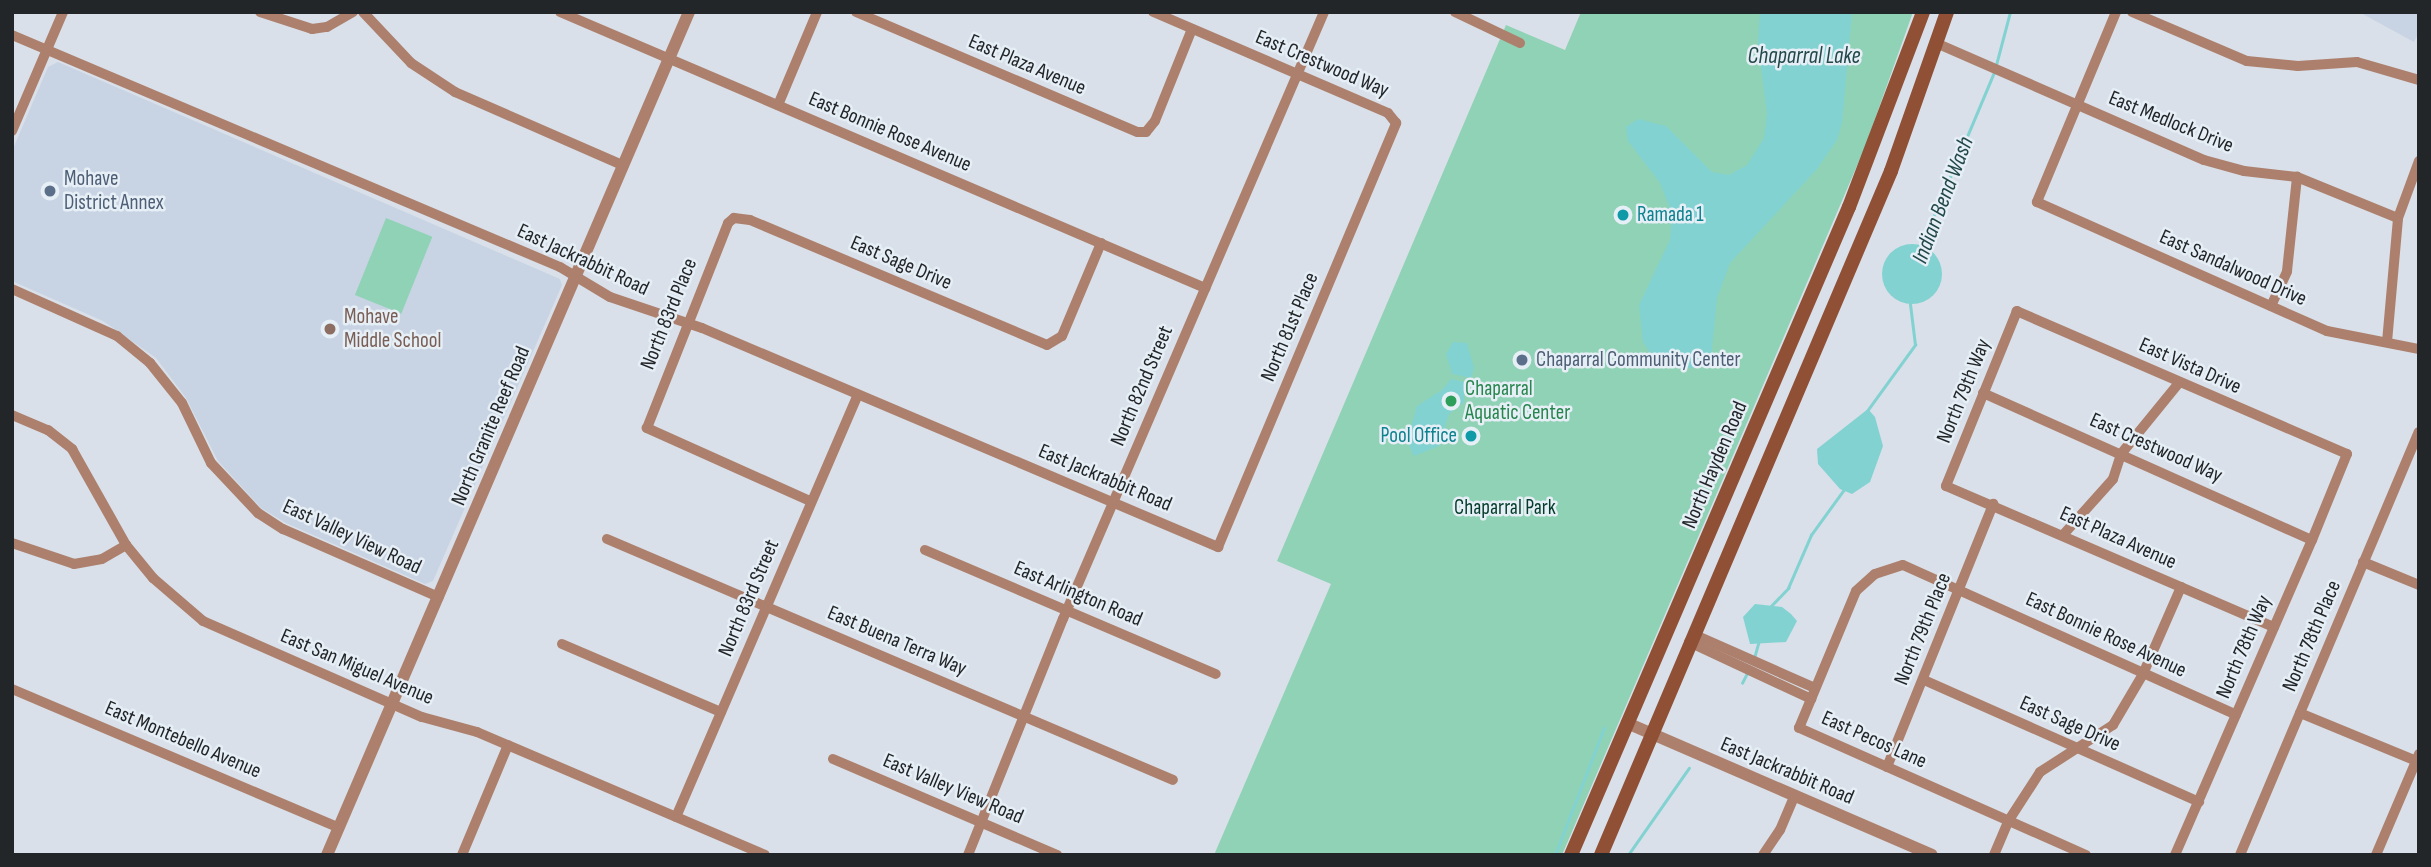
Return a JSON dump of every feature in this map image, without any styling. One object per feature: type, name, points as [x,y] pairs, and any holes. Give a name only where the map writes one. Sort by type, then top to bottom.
[{"type":"main road","name":"North Hayden Road","points":[[1571,855],[1849,207],[1923,12]]},
{"type":"main road","points":[[1601,855],[1650,733],[1881,195],[1947,12]]},
{"type":"street","points":[[12,131],[63,12]]},
{"type":"street","points":[[260,12],[312,29],[327,27],[353,12]]},
{"type":"street","points":[[363,12],[411,63],[455,92],[624,166]]},
{"type":"street","name":"East Bonnie Rose Avenue","points":[[560,12],[1205,288]]},
{"type":"street","name":"North Granite Reef Road","points":[[327,855],[689,12]]},
{"type":"street","points":[[778,105],[817,12]]},
{"type":"street","name":"East Plaza Avenue","points":[[856,12],[1132,130],[1146,132],[1155,121],[1192,29]]},
{"type":"street","name":"East Crestwood Way","points":[[1153,12],[1388,113],[1396,122]]},
{"type":"street","name":"North 82nd Street","points":[[968,855],[1066,610],[1324,12]]},
{"type":"street","points":[[1455,12],[1520,43]]},
{"type":"street","points":[[2076,104],[2116,12]]},
{"type":"street","points":[[2132,12],[2248,61],[2271,66],[2366,63],[2419,80]]},
{"type":"street","name":"East Jackrabbit Road","points":[[12,35],[560,267],[610,298],[686,324],[858,394],[1217,547]]},
{"type":"street","name":"East Medlock Drive","points":[[1936,43],[2204,160],[2244,171],[2297,177],[2398,218]]},
{"type":"street","name":"East Sandalwood Drive","points":[[2076,104],[2038,202],[2340,335],[2419,349]]},
{"type":"street","name":"North 81st Place","points":[[1217,547],[1396,122]]},
{"type":"street","points":[[2387,342],[2398,218],[2419,161]]},
{"type":"street","points":[[2271,306],[2287,271],[2297,177]]},
{"type":"street","name":"East Sage Drive","points":[[734,218],[1053,345],[1062,336],[1101,243]]},
{"type":"street","name":"North 83rd Place","points":[[734,218],[724,230],[646,428],[810,501]]},
{"type":"street","name":"East Valley View Road","points":[[12,289],[117,336],[150,363],[182,403],[211,463],[258,513],[283,529],[439,597]]},
{"type":"street","name":"East Vista Drive","points":[[2017,311],[2347,454]]},
{"type":"street","name":"North 79th Way","points":[[1946,486],[2017,311]]},
{"type":"street","points":[[2063,535],[2113,479],[2121,454],[2179,383]]},
{"type":"street","name":"East Crestwood Way","points":[[1983,393],[2312,540]]},
{"type":"street","name":"North 83rd Street","points":[[676,817],[858,394]]},
{"type":"street","name":"East San Miguel Avenue","points":[[12,415],[56,435],[81,458],[126,545],[153,578],[203,621],[393,705],[509,745],[765,855]]},
{"type":"street","name":"North 78th Place","points":[[2240,855],[2419,432]]},
{"type":"street","name":"North 78th Way","points":[[2175,855],[2347,454]]},
{"type":"street","name":"East Plaza Avenue","points":[[1946,486],[2274,626]]},
{"type":"street","name":"North 79th Place","points":[[1887,767],[1993,504]]},
{"type":"street","name":"East Buena Terra Way","points":[[607,538],[1173,780]]},
{"type":"street","points":[[12,543],[74,564],[102,559],[126,545]]},
{"type":"street","name":"East Arlington Road","points":[[925,550],[1216,674]]},
{"type":"street","points":[[2363,562],[2419,585]]},
{"type":"street","points":[[1811,699],[1856,591],[1875,574],[1903,565],[1960,588]]},
{"type":"street","points":[[1994,855],[2009,820],[2040,772],[2073,747],[2091,741],[2113,725],[2143,674],[2181,587]]},
{"type":"street","name":"East Bonnie Rose Avenue","points":[[1960,588],[2236,715]]},
{"type":"street","name":"East Pecos Lane","points":[[1691,638],[1815,688]]},
{"type":"street","name":"East Pecos Lane","points":[[1691,638],[1811,699],[1799,728],[2086,855]]},
{"type":"street","points":[[562,644],[721,712]]},
{"type":"street","name":"East Sage Drive","points":[[1924,680],[2199,802]]},
{"type":"street","name":"East Montebello Avenue","points":[[12,689],[339,828]]},
{"type":"street","points":[[2300,713],[2418,759],[2376,855]]},
{"type":"street","name":"East Jackrabbit Road","points":[[1627,723],[1932,855]]},
{"type":"street","points":[[475,855],[463,852],[509,745]]},
{"type":"street","name":"East Valley View Road","points":[[833,759],[1057,855]]},
{"type":"street","points":[[1768,853],[1795,796]]},
{"type":"shaded area","points":[[2359,12],[2419,12],[2419,32],[2414,42]]},
{"type":"shaded area","name":"Mohave Middle School","points":[[58,62],[560,279],[562,285],[433,581],[425,584],[286,523],[261,508],[218,461],[186,398],[156,358],[103,321],[12,281],[12,151],[48,67]]},
{"type":"green space","name":"Chaparral Park","points":[[1581,12],[1913,12],[1865,147],[1562,855],[1214,855],[1331,584],[1277,561],[1506,25],[1565,50]]},
{"type":"green space","points":[[386,218],[432,237],[401,314],[355,295]]},
{"type":"water","name":"Chaparral Lake","points":[[1760,12],[1852,12],[1842,123],[1837,140],[1817,169],[1730,263],[1717,298],[1711,358],[1696,368],[1670,367],[1655,360],[1643,342],[1639,305],[1670,240],[1672,214],[1660,183],[1628,141],[1626,127],[1638,119],[1666,126],[1712,172],[1729,175],[1747,165],[1764,138],[1767,114],[1758,43]]},
{"type":"water","points":[[1912,244],[1933,253],[1942,274],[1933,295],[1912,304],[1891,295],[1882,274],[1891,253]]},
{"type":"water","points":[[1453,342],[1467,343],[1474,368],[1471,378],[1452,374],[1446,354]]},
{"type":"water","points":[[1451,379],[1464,382],[1464,402],[1449,414],[1439,446],[1414,456],[1407,441],[1417,406],[1442,390]]},
{"type":"water","points":[[1868,409],[1875,417],[1883,446],[1870,482],[1852,494],[1840,489],[1818,464],[1817,449]]},
{"type":"water","points":[[1755,604],[1782,607],[1797,621],[1786,642],[1750,644],[1743,617]]},
{"type":"waterway","name":"Indian Bend Wash","points":[[1996,65],[2010,12]]},
{"type":"waterway","name":"Indian Bend Wash","points":[[1921,246],[1994,72]]},
{"type":"waterway","name":"Indian Bend Wash","points":[[1867,411],[1915,345],[1910,304]]},
{"type":"waterway","name":"Indian Bend Wash","points":[[1769,608],[1788,588],[1811,535],[1845,488]]},
{"type":"waterway","name":"Indian Bend Wash","points":[[1754,658],[1758,644]]},
{"type":"waterway","name":"Indian Bend Wash","points":[[1742,683],[1747,673]]},
{"type":"waterway","points":[[1555,855],[1604,728]]},
{"type":"waterway","name":"Indian Bend Wash","points":[[1628,855],[1689,768]]},
{"type":"place","name":"Mohave District Annex","points":[[50,191]]},
{"type":"place","name":"Ramada 1","points":[[1623,215]]},
{"type":"place","name":"Mohave Middle School","points":[[330,329]]},
{"type":"place","name":"Chaparral Community Center","points":[[1522,360]]},
{"type":"place","name":"Chaparral Aquatic Center","points":[[1451,401]]},
{"type":"place","name":"Pool Office","points":[[1471,436]]}]
